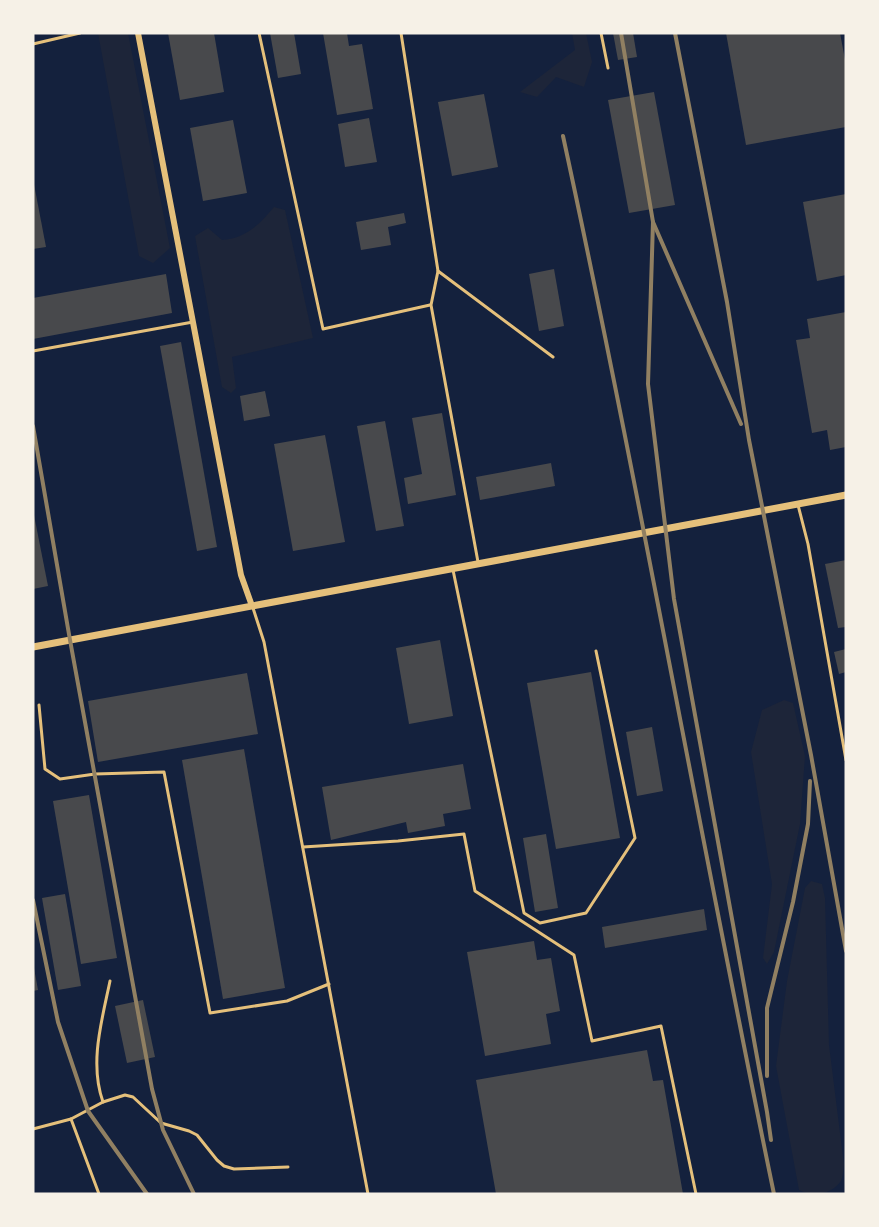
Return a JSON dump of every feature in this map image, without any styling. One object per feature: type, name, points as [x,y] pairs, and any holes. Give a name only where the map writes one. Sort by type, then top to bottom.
[{"type":"street","points":[[138,33],[241,575],[252,606]]},
{"type":"street","points":[[33,647],[846,495]]},
{"type":"lane","points":[[33,44],[80,33]]},
{"type":"lane","points":[[259,33],[323,328],[431,305]]},
{"type":"lane","points":[[401,33],[438,271],[431,305],[478,564]]},
{"type":"lane","points":[[601,33],[608,68]]},
{"type":"lane","points":[[438,271],[553,357]]},
{"type":"lane","points":[[33,351],[193,322]]},
{"type":"lane","points":[[798,504],[808,544],[846,760]]},
{"type":"lane","points":[[452,568],[524,913],[540,923],[586,913],[635,838],[596,651]]},
{"type":"lane","points":[[252,606],[264,642],[368,1194]]},
{"type":"lane","points":[[39,705],[45,769],[60,779],[95,774],[164,772],[210,1013],[287,1001],[329,984]]},
{"type":"lane","points":[[303,847],[464,834],[476,891],[574,955],[592,1041],[662,1026],[696,1194]]},
{"type":"lane","points":[[103,1102],[96,1076],[99,1029],[110,981]]},
{"type":"lane","points":[[33,1129],[71,1119],[103,1102],[125,1095],[133,1097],[161,1123],[197,1135],[224,1166],[234,1169],[288,1167]]},
{"type":"lane","points":[[71,1119],[99,1194]]},
{"type":"shaded area","points":[[98,33],[128,33],[170,248],[153,263],[139,256]]},
{"type":"shaded area","points":[[572,33],[586,33],[592,62],[584,87],[556,77],[537,97],[520,92],[575,50]]},
{"type":"shaded area","points":[[274,207],[285,210],[313,338],[232,357],[236,388],[231,393],[222,387],[195,236],[208,228],[222,240],[238,237],[257,225]]},
{"type":"shaded area","points":[[784,700],[793,703],[805,756],[800,824],[774,952],[767,964],[763,958],[772,884],[751,752],[762,710]]},
{"type":"shaded area","points":[[811,881],[822,884],[825,898],[829,1045],[844,1165],[842,1179],[837,1186],[827,1192],[816,1194],[799,1190],[776,1066],[787,981],[805,888]]},
{"type":"building","points":[[168,33],[214,33],[224,92],[180,100]]},
{"type":"building","points":[[270,33],[294,33],[301,74],[278,78]]},
{"type":"building","points":[[323,33],[347,33],[349,46],[362,44],[373,109],[337,115]]},
{"type":"building","points":[[613,33],[633,33],[637,57],[618,60]]},
{"type":"building","points":[[726,33],[840,33],[846,65],[846,127],[746,145]]},
{"type":"building","points":[[654,92],[675,205],[629,213],[608,100]]},
{"type":"building","points":[[484,94],[498,167],[452,176],[438,102]]},
{"type":"building","points":[[369,118],[377,162],[345,167],[338,124]]},
{"type":"building","points":[[233,120],[247,193],[203,201],[190,128]]},
{"type":"building","points":[[33,179],[46,247],[33,249]]},
{"type":"building","points":[[846,194],[846,275],[817,281],[803,202]]},
{"type":"building","points":[[404,213],[406,223],[388,227],[391,245],[361,250],[356,222]]},
{"type":"building","points":[[554,269],[564,326],[539,331],[529,274]]},
{"type":"building","points":[[166,274],[172,313],[33,339],[33,298]]},
{"type":"building","points":[[846,312],[846,447],[830,450],[827,430],[812,433],[796,340],[810,338],[807,319]]},
{"type":"building","points":[[181,342],[217,547],[197,551],[160,346]]},
{"type":"building","points":[[265,391],[270,416],[244,421],[240,396]]},
{"type":"building","points":[[442,413],[456,495],[408,504],[404,478],[422,474],[412,418]]},
{"type":"building","points":[[385,421],[404,526],[376,531],[357,426]]},
{"type":"building","points":[[325,435],[345,542],[293,551],[274,444]]},
{"type":"building","points":[[551,463],[555,486],[480,500],[476,477]]},
{"type":"building","points":[[33,510],[48,586],[33,589]]},
{"type":"building","points":[[846,560],[846,627],[838,628],[825,564]]},
{"type":"building","points":[[440,640],[453,716],[409,724],[396,648]]},
{"type":"building","points":[[846,649],[846,672],[839,674],[834,652]]},
{"type":"building","points":[[591,672],[620,838],[556,849],[527,683]]},
{"type":"building","points":[[247,673],[258,734],[98,762],[88,701]]},
{"type":"building","points":[[652,727],[663,791],[637,796],[626,732]]},
{"type":"building","points":[[244,749],[285,988],[223,999],[182,760]]},
{"type":"building","points":[[463,764],[471,809],[443,814],[445,826],[408,833],[406,822],[331,840],[322,787]]},
{"type":"building","points":[[89,795],[117,958],[81,964],[53,801]]},
{"type":"building","points":[[546,834],[558,908],[535,912],[523,838]]},
{"type":"building","points":[[65,894],[81,986],[58,990],[42,898]]},
{"type":"building","points":[[704,909],[707,930],[605,948],[602,927]]},
{"type":"building","points":[[534,941],[537,960],[551,958],[560,1011],[546,1014],[551,1044],[485,1056],[467,952]]},
{"type":"building","points":[[33,968],[38,990],[33,991]]},
{"type":"building","points":[[143,1000],[155,1057],[127,1063],[115,1006]]},
{"type":"building","points":[[647,1050],[653,1081],[663,1080],[683,1194],[496,1194],[476,1080]]},
{"type":"railway","points":[[621,33],[653,222],[741,424]]},
{"type":"railway","points":[[675,33],[727,302],[749,440],[811,755],[846,951]]},
{"type":"railway","points":[[563,136],[618,400],[774,1194]]},
{"type":"railway","points":[[653,222],[648,384],[674,599],[771,1140]]},
{"type":"railway","points":[[33,426],[152,1089],[163,1130],[194,1194]]},
{"type":"railway","points":[[767,1076],[767,1008],[793,902],[808,824],[810,781]]},
{"type":"railway","points":[[33,900],[58,1022],[88,1111],[147,1194]]}]
